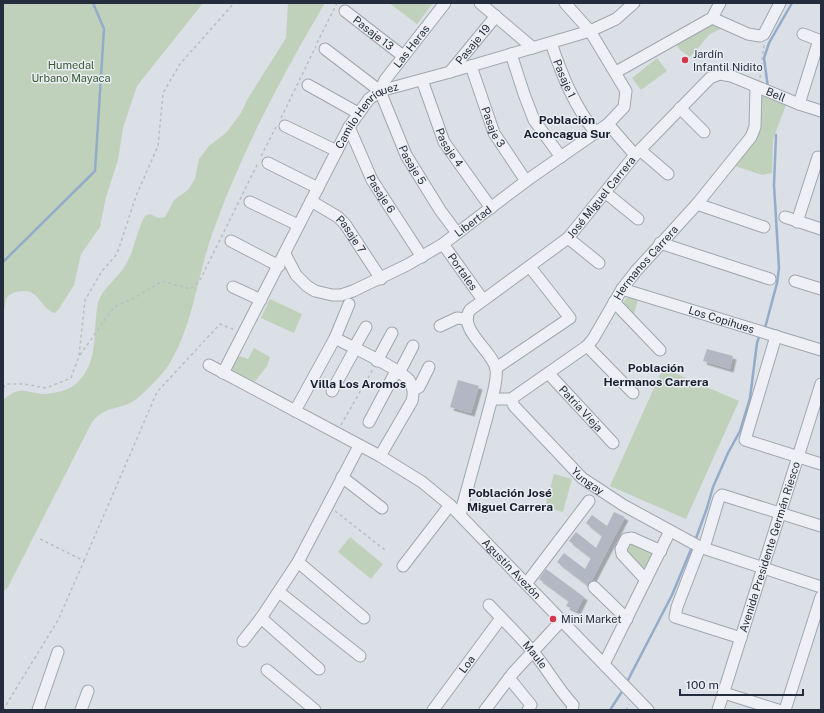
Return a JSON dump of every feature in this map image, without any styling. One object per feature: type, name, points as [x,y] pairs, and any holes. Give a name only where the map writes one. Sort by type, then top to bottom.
[{"type":"street","name":"Las Heras","points":[[380,91],[385,80],[445,3]]},
{"type":"street","points":[[480,3],[533,48]]},
{"type":"street","name":"Libertad","points":[[285,254],[296,275],[307,286],[323,294],[341,295],[353,292],[422,257],[443,244],[526,182],[608,124],[624,107],[626,91],[616,72],[590,31],[565,3]]},
{"type":"street","name":"Camilo Henríquez","points":[[223,373],[349,127],[370,99],[380,91],[590,31],[616,19],[634,3]]},
{"type":"street","points":[[616,72],[712,18],[720,3]]},
{"type":"street","points":[[712,18],[748,34],[760,36],[764,34],[780,3]]},
{"type":"street","name":"Pasaje 13","points":[[341,7],[403,56]]},
{"type":"street","name":"Pasaje 19","points":[[450,72],[496,16]]},
{"type":"street","points":[[799,104],[820,40],[803,34]]},
{"type":"street","name":"Pasaje 1","points":[[551,43],[560,71],[575,103],[596,133]]},
{"type":"street","points":[[325,48],[380,91]]},
{"type":"street","points":[[511,54],[534,120],[561,157]]},
{"type":"street","name":"Pasaje 3","points":[[471,66],[494,133],[526,182]]},
{"type":"street","name":"José Miguel Carrera","points":[[466,319],[470,310],[568,238],[606,193],[637,152],[714,75],[720,74],[731,76]]},
{"type":"street","name":"Bell","points":[[731,76],[799,104],[821,110]]},
{"type":"street","name":"Pasaje 4","points":[[422,80],[444,142],[491,208]]},
{"type":"street","points":[[308,85],[358,113]]},
{"type":"street","name":"Hermanos Carrera","points":[[511,399],[549,374],[587,346],[593,339],[622,289],[660,243],[697,204],[751,137],[755,127],[756,87]]},
{"type":"street","name":"Pasaje 5","points":[[380,91],[406,155],[436,204],[457,233]]},
{"type":"street","points":[[680,108],[704,132]]},
{"type":"street","points":[[281,123],[337,151]]},
{"type":"street","points":[[608,124],[637,152],[668,174]]},
{"type":"street","name":"Pasaje 6","points":[[349,127],[372,180],[422,257]]},
{"type":"street","points":[[797,222],[818,157]]},
{"type":"street","points":[[268,163],[318,188]]},
{"type":"street","points":[[606,193],[638,218]]},
{"type":"street","name":"Pasaje 7","points":[[311,201],[338,217],[345,224],[380,279]]},
{"type":"street","points":[[250,202],[298,226]]},
{"type":"street","points":[[697,204],[764,227]]},
{"type":"street","points":[[785,217],[821,229]]},
{"type":"street","points":[[568,238],[599,263]]},
{"type":"street","points":[[231,242],[279,266]]},
{"type":"street","points":[[660,243],[770,279]]},
{"type":"street","name":"Portales","points":[[443,244],[483,300]]},
{"type":"street","points":[[496,368],[570,318],[530,267]]},
{"type":"street","points":[[795,281],[821,289]]},
{"type":"street","points":[[233,287],[261,300]]},
{"type":"street","name":"Los Copihues","points":[[622,289],[821,350]]},
{"type":"street","points":[[614,302],[660,350]]},
{"type":"street","points":[[295,411],[335,338],[349,304]]},
{"type":"street","points":[[440,326],[457,318],[466,319],[468,325],[489,355],[496,368],[492,399],[460,515]]},
{"type":"street","points":[[332,391],[366,327]]},
{"type":"street","points":[[377,361],[392,333]]},
{"type":"street","points":[[776,336],[745,440],[821,464]]},
{"type":"street","points":[[335,338],[398,372],[408,380],[413,390],[412,401],[380,456]]},
{"type":"street","points":[[369,422],[413,346]]},
{"type":"street","points":[[587,346],[633,393]]},
{"type":"street","name":"Agustín Avezón","points":[[209,365],[336,434],[380,456],[422,482],[460,515],[648,710]]},
{"type":"street","points":[[413,390],[419,387],[429,367]]},
{"type":"street","name":"Patria Vieja","points":[[549,374],[613,443]]},
{"type":"street","name":"Avenida Presidente Germán Riesco","points":[[718,710],[821,384]]},
{"type":"street","points":[[492,399],[511,399]]},
{"type":"street","name":"Yungay","points":[[511,399],[514,406],[582,478],[622,505],[702,547]]},
{"type":"street","points":[[243,641],[261,618],[298,562],[359,446]]},
{"type":"street","points":[[342,477],[382,508]]},
{"type":"street","points":[[741,638],[675,617],[677,607],[702,547],[719,498],[722,495],[821,526]]},
{"type":"street","points":[[526,584],[590,500]]},
{"type":"street","points":[[403,566],[450,505]]},
{"type":"street","points":[[604,664],[670,531]]},
{"type":"street","points":[[646,580],[621,552],[626,539],[632,538],[661,551]]},
{"type":"street","points":[[702,547],[821,587]]},
{"type":"street","points":[[298,562],[364,618]]},
{"type":"street","points":[[594,587],[627,619]]},
{"type":"street","points":[[279,592],[360,656]]},
{"type":"street","points":[[785,710],[821,597]]},
{"type":"street","name":"Maule","points":[[489,605],[533,651],[552,676],[562,694],[573,705],[572,710]]},
{"type":"street","points":[[261,618],[318,669]]},
{"type":"street","name":"Loa","points":[[433,710],[501,618]]},
{"type":"street","points":[[485,710],[509,678],[562,620]]},
{"type":"street","points":[[38,710],[58,652]]},
{"type":"street","points":[[267,670],[315,710]]},
{"type":"street","points":[[509,678],[531,705],[528,710]]},
{"type":"street","points":[[81,710],[88,691]]},
{"type":"street","points":[[724,693],[778,710]]},
{"type":"path","points":[[3,388],[7,384],[24,384],[46,388],[71,378],[79,356],[85,300],[102,271],[117,254],[136,196],[158,146],[163,93],[180,64],[234,3]]},
{"type":"path","points":[[79,356],[114,306],[136,297],[162,281],[190,289],[199,282],[341,7]]},
{"type":"path","points":[[756,87],[760,79],[765,41],[760,36]]},
{"type":"path","points":[[3,710],[58,620],[158,392],[220,324],[244,333]]},
{"type":"path","points":[[336,434],[377,361]]},
{"type":"path","points":[[327,505],[385,550]]},
{"type":"path","points":[[40,539],[84,560]]},
{"type":"green space","name":"Humedal Urbano Mayaca","points":[[3,3],[203,3],[137,86],[123,128],[118,160],[106,197],[100,227],[81,254],[74,285],[55,313],[49,310],[35,294],[24,291],[15,292],[8,296],[3,315]]},
{"type":"green space","points":[[288,3],[325,3],[279,84],[251,140],[226,197],[209,243],[190,315],[177,350],[165,370],[141,395],[126,405],[102,413],[92,422],[8,587],[3,592],[3,400],[19,391],[43,394],[61,391],[70,388],[77,383],[84,374],[89,365],[94,345],[98,303],[106,289],[127,263],[145,216],[150,214],[158,218],[165,217],[174,200],[188,190],[195,179],[199,159],[209,146],[227,132],[241,113],[247,100],[286,38]]},
{"type":"green space","points":[[389,3],[433,3],[417,24]]},
{"type":"green space","points":[[713,22],[725,27],[710,34],[690,57],[680,50],[675,43]]},
{"type":"green space","points":[[657,58],[667,71],[641,90],[632,78]]},
{"type":"green space","points":[[760,94],[786,105],[773,139],[772,173],[762,175],[735,166],[760,126]]},
{"type":"green space","points":[[627,297],[638,300],[633,318],[621,306]]},
{"type":"green space","points":[[270,299],[302,314],[294,333],[261,318]]},
{"type":"green space","points":[[254,348],[270,357],[267,366],[253,384],[233,372],[231,367],[236,355],[248,359]]},
{"type":"green space","points":[[663,368],[739,401],[686,519],[610,486]]},
{"type":"green space","points":[[554,474],[572,479],[563,512],[545,507]]},
{"type":"green space","points":[[350,537],[383,564],[371,579],[338,552]]},
{"type":"green space","points":[[628,540],[656,552],[645,574],[623,551]]},
{"type":"building","points":[[707,349],[733,356],[730,369],[703,361]]},
{"type":"building","points":[[458,380],[479,386],[471,413],[450,407]]},
{"type":"building","points":[[614,512],[625,517],[592,580],[587,585],[557,562],[564,553],[585,569],[591,558],[569,541],[576,532],[596,548],[602,536],[586,523],[592,515],[607,526]]},
{"type":"building","points":[[546,569],[584,597],[577,611],[566,606],[569,601],[539,579]]},
{"type":"waterway","points":[[3,262],[95,171],[104,29],[93,3]]},
{"type":"waterway","points":[[768,88],[764,58],[769,43],[792,3]]},
{"type":"waterway","points":[[765,328],[777,283],[779,268],[774,185],[776,135]]},
{"type":"waterway","points":[[695,541],[713,487],[728,453],[740,431],[750,398],[759,337]]},
{"type":"waterway","points":[[628,680],[672,595],[692,547]]},
{"type":"waterway","points":[[610,710],[623,690]]},
{"type":"place","name":"Jardín Infantil Nidito","points":[[685,60]]},
{"type":"place","name":"Mini Market","points":[[553,619]]},
{"type":"district","name":"Población Aconcagua Sur","points":[[567,127]]},
{"type":"district","name":"Población Hermanos Carrera","points":[[656,375]]},
{"type":"district","name":"Villa Los Aromos","points":[[358,384]]},
{"type":"district","name":"Población José Miguel Carrera","points":[[510,500]]}]
